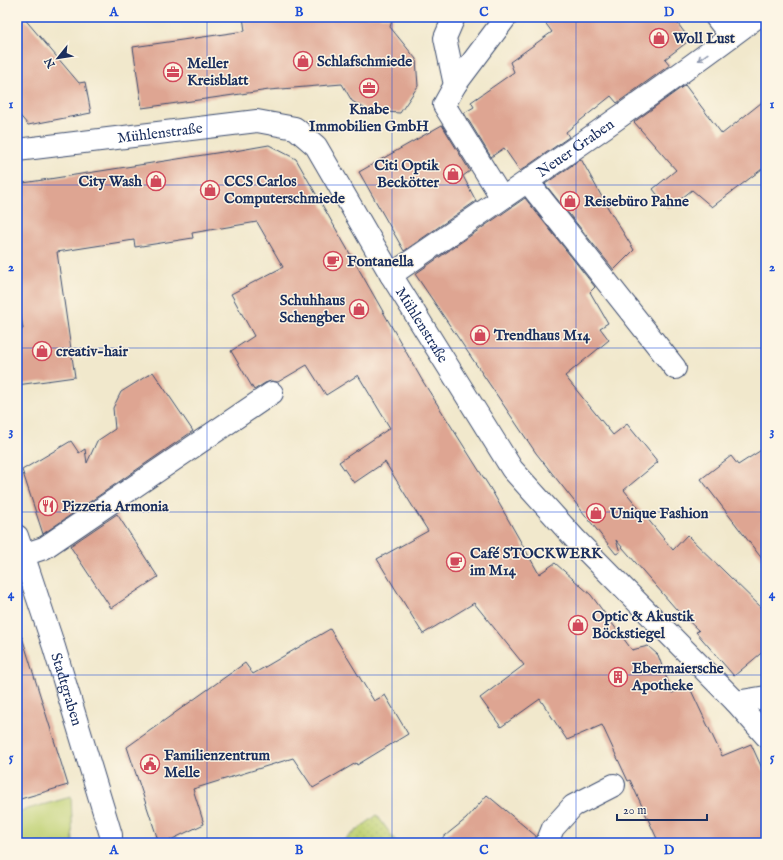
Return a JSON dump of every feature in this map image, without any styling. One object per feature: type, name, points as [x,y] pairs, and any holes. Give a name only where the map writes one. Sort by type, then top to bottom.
[{"type":"street","points":[[454,17],[445,38],[455,85]]},
{"type":"street","points":[[502,198],[444,105],[455,85],[506,17]]},
{"type":"street","points":[[716,17],[731,36]]},
{"type":"street","name":"Neuer Graben","points":[[391,275],[502,198],[528,182],[757,17]]},
{"type":"street","name":"Mühlenstraße","points":[[17,150],[256,121],[295,128],[316,146],[391,275],[512,469],[576,540],[736,702],[766,736]]},
{"type":"street","points":[[528,182],[675,368]]},
{"type":"street","points":[[20,546],[44,548],[272,393]]},
{"type":"street","name":"Stadtgraben","points":[[20,546],[54,647],[111,835],[111,843]]},
{"type":"street","points":[[736,702],[766,697]]},
{"type":"street","points":[[547,843],[553,828],[573,806],[614,785]]},
{"type":"green space","points":[[71,797],[73,843],[17,843],[17,812]]},
{"type":"green space","points":[[377,815],[397,843],[340,843]]},
{"type":"building","points":[[17,17],[23,17],[79,83],[85,82],[91,113],[28,125],[17,112]]},
{"type":"building","points":[[243,17],[393,17],[390,27],[416,59],[418,86],[400,113],[369,111],[352,101],[342,84],[269,90],[142,108],[133,47],[245,31]]},
{"type":"building","points":[[541,17],[673,17],[690,40],[665,59],[670,65],[617,103],[611,96],[566,132],[569,137],[520,171],[504,148],[491,157],[464,113],[474,107],[471,102],[514,72],[510,62],[552,32]]},
{"type":"building","points":[[685,85],[722,134],[766,99],[766,166],[712,207],[692,190],[668,209],[653,189],[676,170],[634,122]]},
{"type":"building","points":[[442,125],[470,171],[463,176],[476,201],[404,251],[359,172]]},
{"type":"building","points":[[269,145],[296,159],[422,380],[492,491],[539,574],[555,563],[591,595],[632,650],[648,646],[658,655],[672,693],[689,686],[722,756],[751,744],[766,777],[766,843],[659,843],[630,780],[628,781],[602,725],[567,740],[540,699],[501,727],[480,698],[524,665],[474,603],[423,634],[377,559],[428,531],[385,462],[354,483],[339,462],[390,428],[358,375],[326,395],[307,365],[278,382],[271,381],[265,383],[254,390],[231,351],[254,336],[231,294],[283,267],[257,222],[192,233],[193,238],[135,247],[134,240],[57,252],[75,377],[17,385],[17,330],[23,329],[17,293],[17,184]]},
{"type":"building","points":[[581,159],[608,208],[634,250],[614,270],[545,184]]},
{"type":"building","points":[[525,198],[595,287],[590,292],[608,323],[600,328],[609,340],[565,376],[613,435],[627,424],[658,462],[624,490],[673,550],[687,535],[766,612],[766,649],[734,676],[696,632],[699,631],[676,609],[616,540],[620,552],[616,554],[536,453],[415,274]]},
{"type":"building","points":[[153,372],[193,431],[43,534],[22,470],[71,441],[79,453],[85,449],[87,463],[97,441],[115,429],[113,408],[121,392]]},
{"type":"building","points":[[766,447],[766,564],[701,479],[731,456],[738,465]]},
{"type":"building","points":[[117,514],[158,577],[111,608],[70,546]]},
{"type":"building","points":[[330,629],[374,701],[385,695],[408,734],[357,765],[356,763],[313,788],[293,758],[193,789],[204,824],[164,843],[159,843],[127,747],[245,663],[253,674]]},
{"type":"building","points":[[17,637],[22,637],[68,785],[17,800]]},
{"type":"building","points":[[487,795],[536,836],[535,843],[436,843],[466,819]]},
{"type":"place","name":"Woll Lust","points":[[659,38]]},
{"type":"place","name":"Schlafschmiede","points":[[303,61]]},
{"type":"place","name":"Meller Kreisblatt","points":[[173,72]]},
{"type":"place","name":"Knabe Immobilien GmbH","points":[[369,88]]},
{"type":"place","name":"Citi Optik Beckötter","points":[[453,174]]},
{"type":"place","name":"City Wash","points":[[156,181]]},
{"type":"place","name":"CCS Carlos Computerschmiede","points":[[210,190]]},
{"type":"place","name":"Reisebüro Pahne","points":[[570,201]]},
{"type":"place","name":"Fontanella","points":[[333,261]]},
{"type":"place","name":"Schuhhaus Schengber","points":[[359,309]]},
{"type":"place","name":"Trendhaus M14","points":[[480,335]]},
{"type":"place","name":"creativ-hair","points":[[42,351]]},
{"type":"place","name":"Pizzeria Armonia","points":[[48,506]]},
{"type":"place","name":"Unique Fashion","points":[[596,513]]},
{"type":"place","name":"Café STOCKWERK im M14","points":[[456,562]]},
{"type":"place","name":"Optic & Akustik Böckstiegel","points":[[578,625]]},
{"type":"place","name":"Ebermaiersche Apotheke","points":[[618,677]]},
{"type":"place","name":"Familienzentrum Melle","points":[[150,764]]}]
